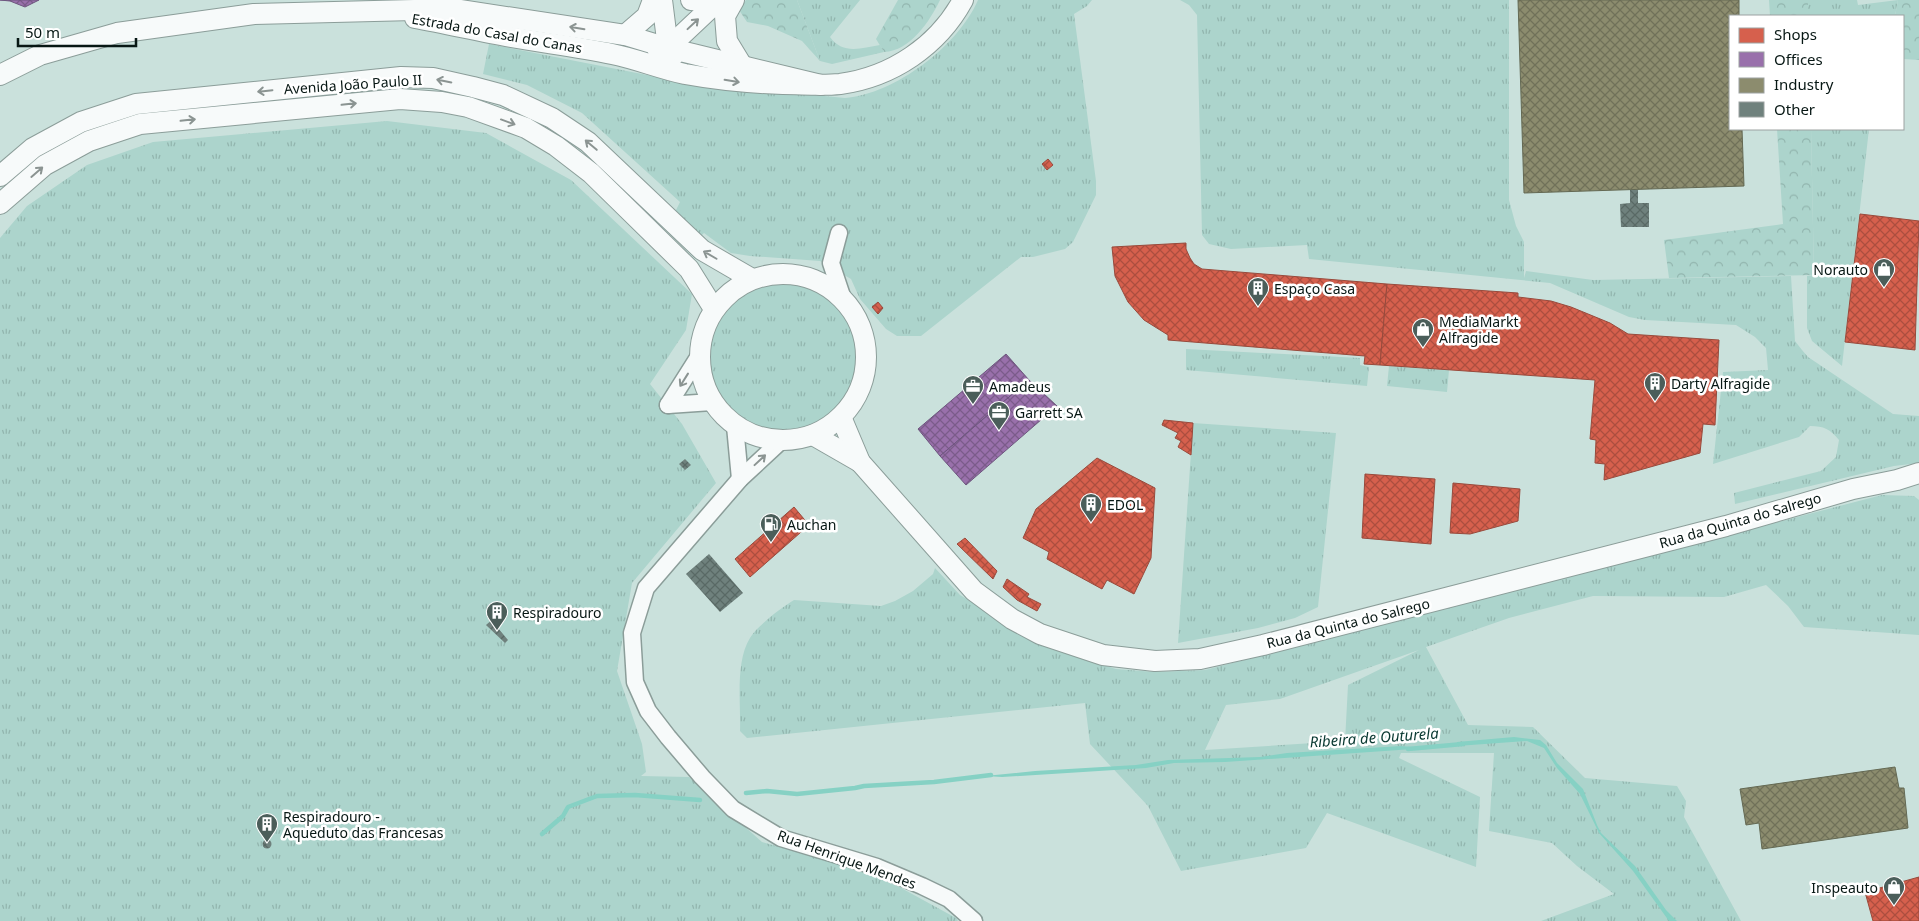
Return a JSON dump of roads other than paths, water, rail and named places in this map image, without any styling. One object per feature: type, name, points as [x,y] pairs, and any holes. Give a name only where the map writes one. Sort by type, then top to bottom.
[{"type":"street","points":[[625,35],[647,16],[653,0]]},
{"type":"street","points":[[662,0],[668,48],[684,74]]},
{"type":"street","points":[[691,0],[723,1]]},
{"type":"street","name":"Estrada do Casal do Canas","points":[[381,11],[613,54],[684,74],[742,83],[821,85],[850,82],[882,73],[910,58],[936,38],[963,0]]},
{"type":"street","points":[[668,48],[723,1]]},
{"type":"street","points":[[723,1],[727,41],[741,64]]},
{"type":"street","name":"Estrada do Casal do Canas","points":[[0,75],[40,55],[117,33],[254,14],[454,9],[625,35],[668,48],[741,64],[821,85]]},
{"type":"street","name":"Estrada do Casal do Canas","points":[[613,54],[648,54],[668,48]]},
{"type":"street","name":"Avenida João Paulo II","points":[[0,176],[33,148],[81,122],[136,104],[401,78],[433,78],[503,95],[536,109],[572,130],[604,157],[702,250],[752,279]]},
{"type":"street","name":"Avenida João Paulo II","points":[[0,204],[45,165],[89,141],[140,124],[400,99],[442,102],[468,107],[526,128],[556,146],[591,173],[689,269],[714,310]]},
{"type":"street","points":[[839,233],[831,263],[843,299]]},
{"type":"street","points":[[785,273],[817,280],[831,288],[843,299],[854,312],[861,326],[865,342],[866,359],[860,391],[852,405],[841,417],[813,435],[781,441],[749,434],[735,426],[722,415],[712,402],[705,388],[700,372],[699,356],[706,324],[714,310],[725,297],[738,286],[752,279],[785,273]]},
{"type":"street","points":[[699,356],[668,405],[712,402]]},
{"type":"street","name":"Rua da Quinta do Salrego","points":[[841,417],[860,462],[974,591],[999,610],[1040,634],[1103,655],[1155,661],[1200,659],[1263,645],[1726,526],[1853,489],[1897,480],[1919,473]]},
{"type":"street","points":[[735,426],[740,479]]},
{"type":"street","name":"Rua da Quinta do Salrego","points":[[813,435],[860,462]]},
{"type":"street","name":"Rua Henrique Mendes","points":[[781,441],[740,479],[646,588],[632,632],[635,682],[648,711],[702,778],[733,809],[781,838],[877,867],[922,886],[949,899],[971,920]]},
{"type":"street","name":"Rua da Quinta do Salrego","points":[[1897,480],[1919,486]]},
{"type":"waterway","name":"Ribeira de Outurela","points":[[1408,749],[1463,744]]},
{"type":"waterway","points":[[746,793],[767,791],[797,794],[991,775]]},
{"type":"waterway","points":[[542,834],[563,816],[568,807],[597,796],[635,795],[700,800]]},
{"type":"place","name":"Norauto","points":[[1884,288]]},
{"type":"place","name":"Espaço Casa","points":[[1258,307]]},
{"type":"place","name":"MediaMarkt Alfragide","points":[[1423,348]]},
{"type":"place","name":"Darty Alfragide","points":[[1655,402]]},
{"type":"place","name":"Amadeus","points":[[973,405]]},
{"type":"place","name":"Garrett SA","points":[[999,431]]},
{"type":"place","name":"EDOL","points":[[1091,523]]},
{"type":"place","name":"Auchan","points":[[771,543]]},
{"type":"place","name":"Respiradouro","points":[[497,631]]},
{"type":"place","name":"Respiradouro - Aqueduto das Francesas","points":[[267,843]]},
{"type":"place","name":"Inspeauto","points":[[1894,906]]}]
